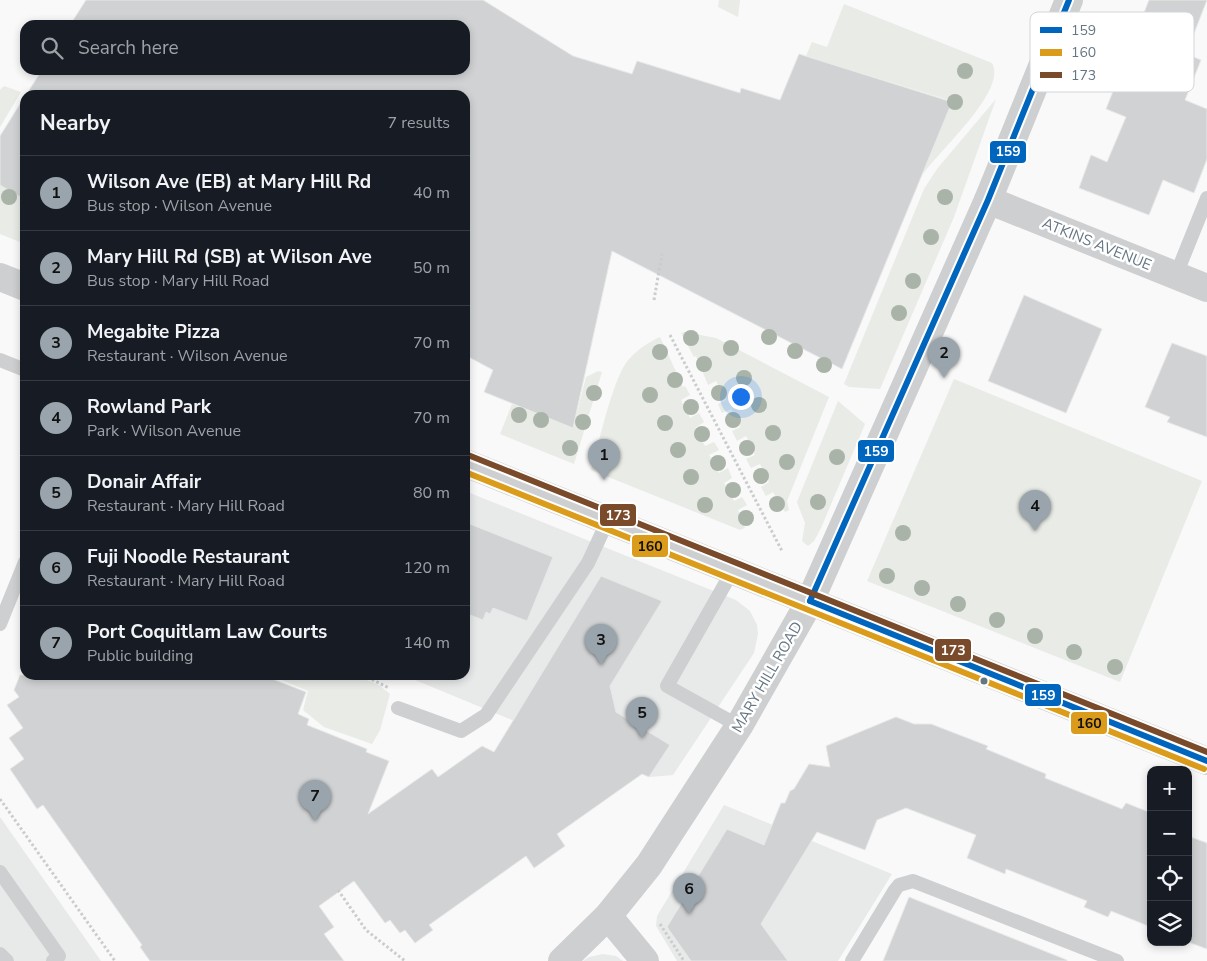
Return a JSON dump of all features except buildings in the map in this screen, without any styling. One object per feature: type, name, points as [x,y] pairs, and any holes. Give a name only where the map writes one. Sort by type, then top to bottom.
[{"type":"street","name":"MARY HILL ROAD","points":[[1064,12],[1069,0]]},
{"type":"street","name":"MARY HILL ROAD","points":[[562,961],[608,916],[649,866],[739,726],[810,601],[988,200],[1032,92]]},
{"type":"street","name":"ATKINS AVENUE","points":[[988,200],[1207,288]]},
{"type":"street","points":[[0,277],[20,285]]},
{"type":"street","points":[[470,465],[1207,761]]},
{"type":"street","points":[[608,916],[645,961]]},
{"type":"lane","points":[[1176,275],[1207,198]]},
{"type":"lane","points":[[0,360],[20,368]]},
{"type":"lane","points":[[398,708],[461,732],[486,715],[588,562],[608,520]]},
{"type":"lane","points":[[733,570],[667,686],[739,726]]},
{"type":"lane","points":[[0,624],[20,574]]},
{"type":"lane","points":[[0,872],[59,956],[53,961]]},
{"type":"lane","points":[[852,961],[895,890],[899,885],[913,881],[1117,961]]},
{"type":"lane","points":[[0,954],[6,961]]},
{"type":"path","points":[[654,300],[662,254]]},
{"type":"path","points":[[670,335],[782,551]]},
{"type":"path","points":[[373,680],[390,688],[395,694],[398,708]]},
{"type":"path","points":[[0,799],[115,961]]},
{"type":"path","points":[[338,890],[366,930],[406,961]]},
{"type":"path","points":[[660,924],[684,961]]},
{"type":"shaded area","points":[[719,0],[740,0],[738,17],[718,7]]},
{"type":"shaded area","points":[[844,4],[992,63],[994,75],[990,89],[981,105],[921,177],[952,101],[806,56],[812,42],[827,47]]},
{"type":"shaded area","points":[[4,86],[20,92],[20,94],[0,127],[0,90]]},
{"type":"shaded area","points":[[996,99],[954,217],[880,389],[849,387],[844,384],[924,189],[937,169]]},
{"type":"shaded area","points":[[0,185],[20,197],[20,242],[0,234]]},
{"type":"shaded area","points":[[685,332],[716,338],[829,397],[787,501],[789,510],[785,512],[773,492],[766,496],[761,487],[769,482],[760,464],[751,468],[746,459],[755,455],[746,436],[737,441],[732,431],[740,427],[731,409],[722,413],[718,404],[726,400],[716,381],[708,385],[696,356],[694,357],[681,333]]},
{"type":"shaded area","points":[[660,337],[683,387],[685,386],[690,395],[681,400],[690,418],[699,413],[704,422],[695,428],[705,446],[714,442],[719,450],[709,455],[719,473],[728,468],[732,478],[724,483],[734,501],[742,497],[747,505],[738,510],[745,528],[740,530],[591,470],[611,399],[621,372],[637,351]]},
{"type":"shaded area","points":[[598,371],[602,372],[574,464],[500,434],[512,404],[573,428],[586,377]]},
{"type":"shaded area","points":[[954,379],[1202,481],[1120,682],[867,581]]},
{"type":"shaded area","points":[[838,401],[865,424],[821,528],[814,541],[808,546],[802,541],[805,523],[797,502]]},
{"type":"shaded area","points":[[470,493],[736,600],[750,611],[757,625],[758,634],[754,653],[673,775],[650,777],[415,680],[470,680]]},
{"type":"shaded area","points":[[282,680],[367,680],[379,685],[390,694],[380,730],[372,744],[324,727],[303,710],[308,691]]},
{"type":"shaded area","points":[[724,805],[892,874],[838,961],[677,961],[656,926],[657,916]]},
{"type":"shaded area","points":[[0,817],[101,961],[0,961]]},
{"type":"shaded area","points":[[603,954],[616,956],[623,961],[583,961],[589,957]]},
{"type":"transit line","name":"159","points":[[1064,12],[1069,0]]},
{"type":"transit line","name":"159","points":[[810,601],[988,200],[1032,92]]},
{"type":"transit line","name":"173","points":[[470,456],[1207,752]]},
{"type":"transit line","name":"160","points":[[470,474],[1204,769]]},
{"type":"transit line","name":"159","points":[[810,601],[1207,761]]},
{"type":"place","name":"Mary Hill Rd (SB) at Wilson Ave","points":[[944,378]]},
{"type":"place","name":"Wilson Ave (EB) at Mary Hill Rd","points":[[604,480]]},
{"type":"place","name":"Rowland Park","points":[[1035,531]]},
{"type":"place","name":"Megabite Pizza","points":[[601,665]]},
{"type":"place","name":"Donair Affair","points":[[642,738]]},
{"type":"place","name":"Port Coquitlam Law Courts","points":[[315,821]]},
{"type":"place","name":"Fuji Noodle Restaurant","points":[[689,914]]}]
